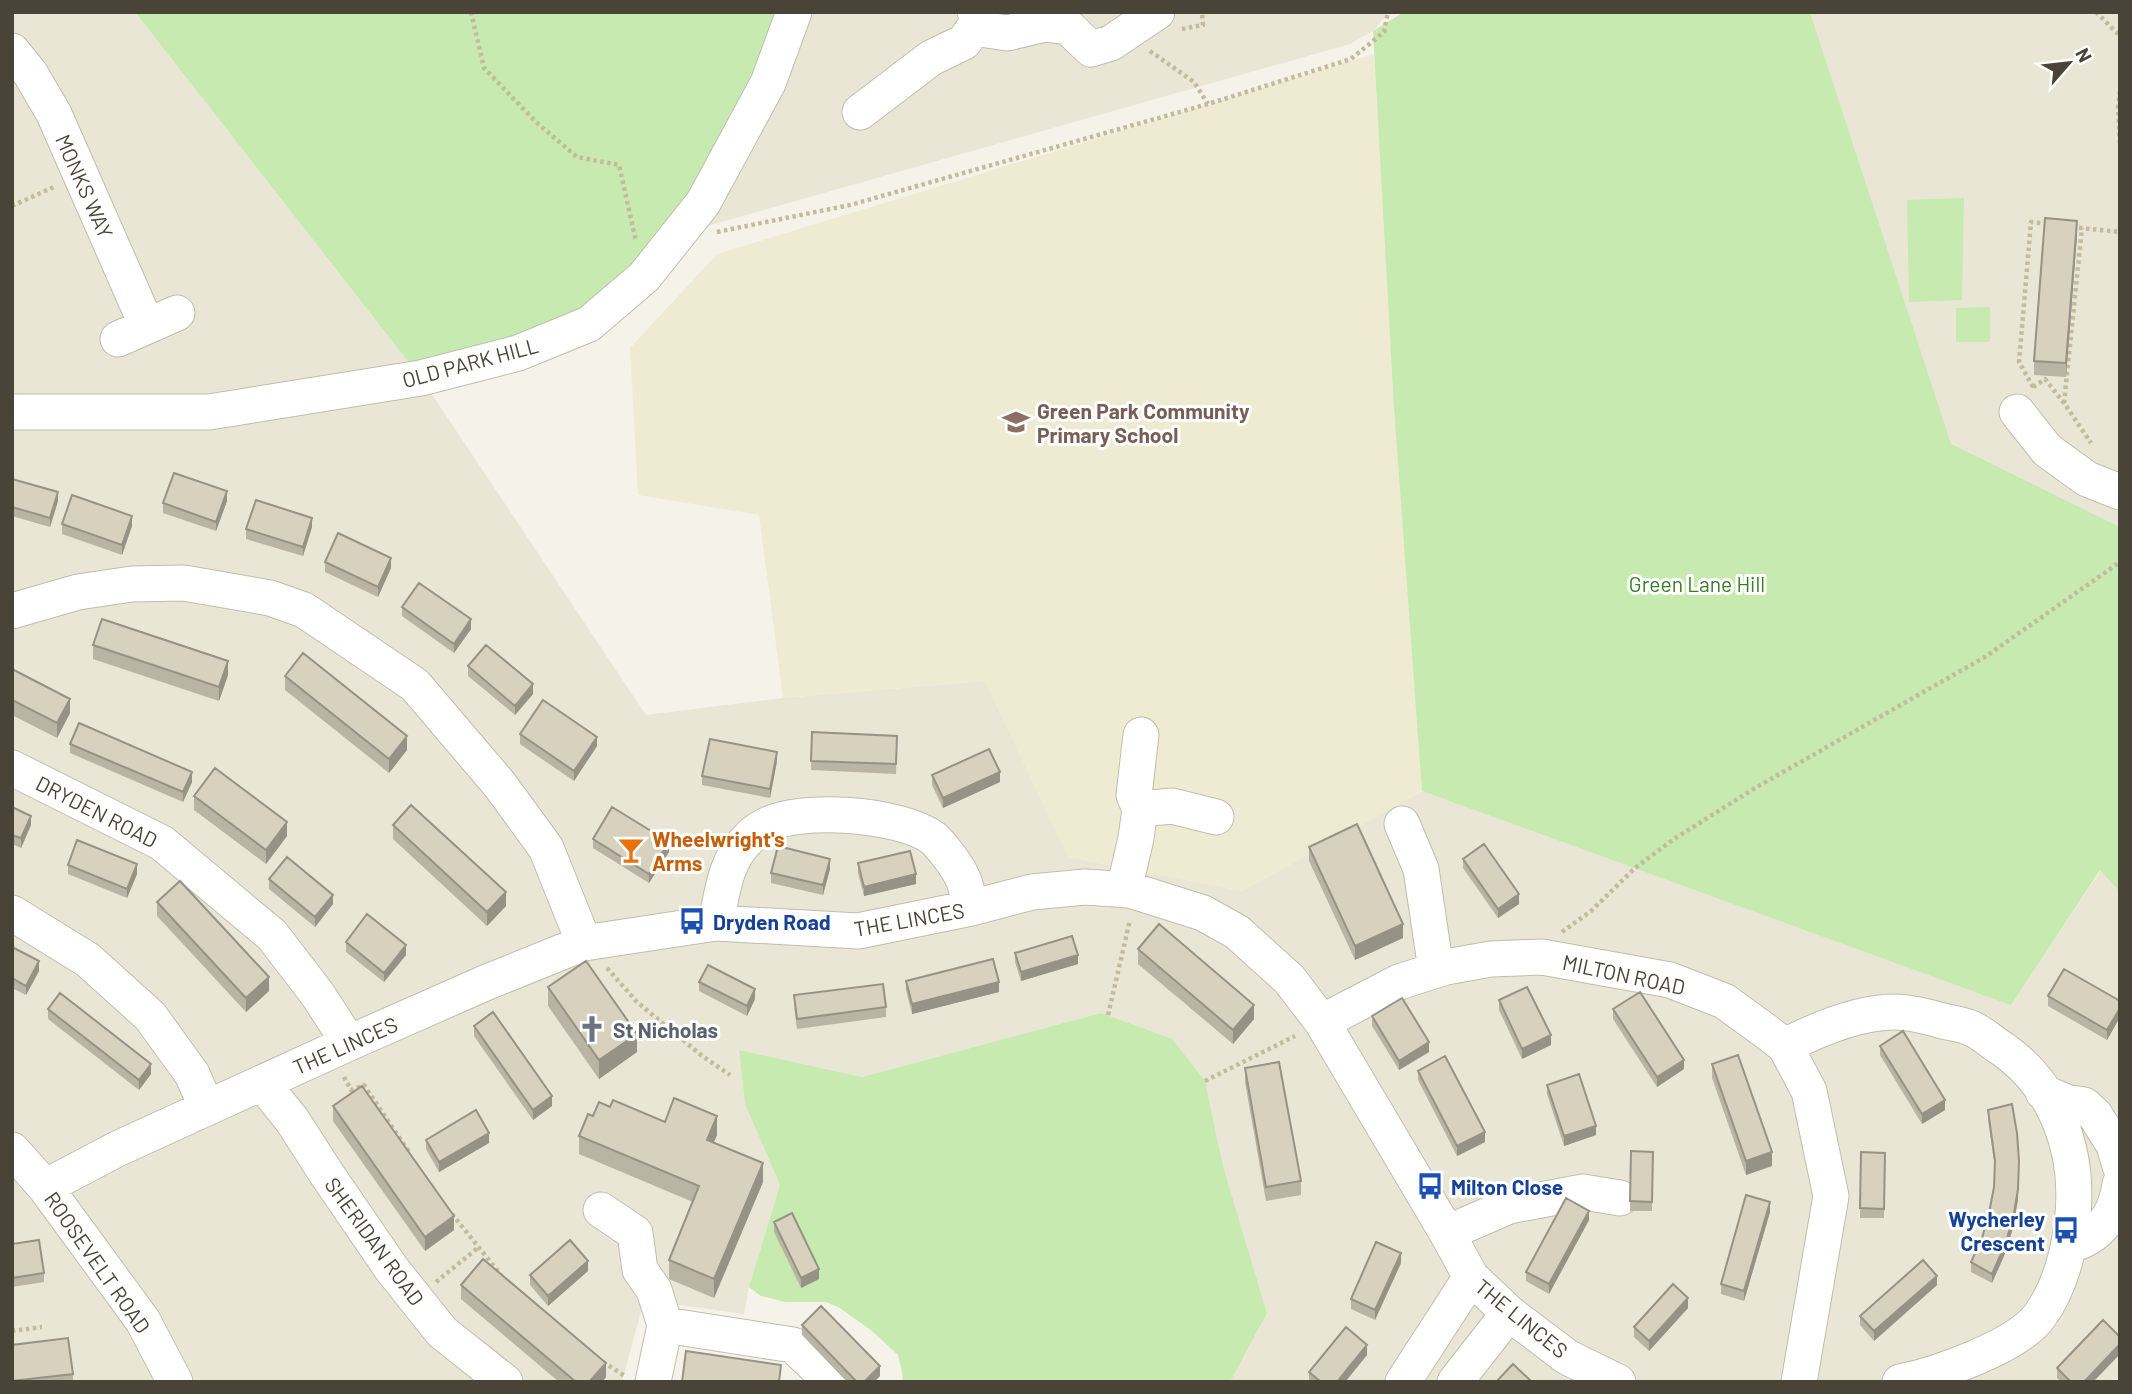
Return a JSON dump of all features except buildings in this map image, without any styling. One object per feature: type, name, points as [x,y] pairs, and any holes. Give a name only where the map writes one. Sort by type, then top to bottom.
[{"type":"street","name":"OLD PARK HILL","points":[[12,412],[209,412],[422,378],[518,353],[589,324],[644,277],[703,204],[768,83],[794,12]]},
{"type":"street","points":[[860,112],[931,58],[964,42],[974,20],[1007,33],[1045,24],[1069,27],[1091,49],[1111,43],[1157,12]]},
{"type":"street","name":"MONKS WAY","points":[[12,51],[30,73],[54,114],[147,326]]},
{"type":"street","points":[[2025,399],[2047,450],[2087,479],[2120,492]]},
{"type":"street","points":[[12,611],[78,592],[132,584],[171,583],[225,589],[304,610],[415,685],[500,785],[546,848],[584,943]]},
{"type":"street","points":[[1130,891],[1140,809],[1134,795],[1141,735]]},
{"type":"street","name":"DRYDEN ROAD","points":[[12,768],[162,843],[272,935],[318,995],[340,1047]]},
{"type":"street","points":[[1140,809],[1172,806],[1216,817]]},
{"type":"street","points":[[716,923],[726,871],[746,840],[766,825],[790,818],[830,815],[868,816],[904,825],[933,838],[962,877],[971,908]]},
{"type":"street","points":[[1402,824],[1421,869],[1436,970]]},
{"type":"street","name":"THE LINCES","points":[[45,1187],[117,1149],[340,1047],[584,943],[716,923],[858,931],[971,908],[1032,892],[1085,887],[1130,891],[1203,913],[1237,932],[1289,979],[1322,1023],[1471,1277],[1509,1313],[1567,1357],[1618,1382]]},
{"type":"street","points":[[12,913],[88,960],[150,1016],[192,1074],[207,1108]]},
{"type":"street","name":"MILTON ROAD","points":[[1322,1023],[1399,982],[1436,970],[1491,959],[1542,957],[1670,980],[1724,1001],[1785,1046],[1809,1091],[1831,1196],[1799,1382]]},
{"type":"street","points":[[1785,1046],[1815,1031],[1854,1019],[1895,1012],[1971,1028],[2027,1068],[2060,1119],[2072,1158],[2075,1203],[2069,1245],[2055,1287],[2037,1319],[2001,1346],[1900,1382]]},
{"type":"street","name":"SHERIDAN ROAD","points":[[262,1083],[292,1120],[362,1226],[442,1332],[505,1382]]},
{"type":"street","points":[[2043,1092],[2084,1105],[2095,1115],[2114,1145],[2120,1166]]},
{"type":"street","name":"ROOSEVELT ROAD","points":[[12,1150],[45,1187],[143,1321],[174,1382]]},
{"type":"street","points":[[2069,1245],[2085,1241],[2102,1226],[2114,1206],[2120,1184]]},
{"type":"street","points":[[1447,1233],[1509,1206],[1583,1192],[1619,1198]]},
{"type":"street","points":[[601,1210],[649,1233],[640,1270],[654,1290],[665,1325],[640,1380]]},
{"type":"street","points":[[1403,1382],[1471,1277]]},
{"type":"street","points":[[1455,1382],[1509,1313]]},
{"type":"street","points":[[665,1325],[793,1345],[832,1382]]},
{"type":"path","points":[[471,12],[484,68],[536,122],[577,157],[619,165],[644,277]]},
{"type":"path","points":[[674,240],[850,205],[1208,104],[1351,59],[1384,32],[1388,12]]},
{"type":"path","points":[[2096,12],[2120,36]]},
{"type":"path","points":[[1143,47],[1194,82],[1208,104]]},
{"type":"path","points":[[2120,91],[2120,146]]},
{"type":"path","points":[[12,206],[80,175]]},
{"type":"path","points":[[2025,399],[2019,362],[2031,222],[2057,225]]},
{"type":"path","points":[[2069,227],[2120,232]]},
{"type":"path","points":[[2064,403],[2082,228]]},
{"type":"path","points":[[2025,399],[2045,379],[2092,445]]},
{"type":"path","points":[[1542,957],[1556,936],[1591,911],[1635,867],[1674,838],[1755,788],[1985,657],[2120,562]]},
{"type":"path","points":[[1108,1015],[1130,891]]},
{"type":"path","points":[[584,943],[637,1002],[701,1055],[730,1075]]},
{"type":"path","points":[[1205,1081],[1322,1023]]},
{"type":"path","points":[[340,1047],[351,1090],[364,1085],[410,1154]]},
{"type":"path","points":[[449,1210],[502,1277]]},
{"type":"path","points":[[416,1299],[479,1247]]},
{"type":"path","points":[[12,1331],[42,1327]]},
{"type":"path","points":[[594,1356],[640,1380]]},
{"type":"shaded area","points":[[12,12],[135,12],[421,378],[646,715],[783,698],[985,681],[1069,857],[1242,891],[1422,791],[2011,1004],[2101,870],[2120,892],[2120,1382],[1230,1382],[1267,1313],[1223,1166],[1205,1081],[1101,1013],[862,1077],[739,1050],[745,1104],[780,1185],[749,1287],[744,1314],[644,1300],[622,1382],[12,1382]]},
{"type":"shaded area","points":[[801,12],[1389,12],[1373,31],[1350,44],[700,228]]},
{"type":"shaded area","points":[[1810,12],[2120,12],[2120,527],[1951,445]]},
{"type":"shaded area","name":"Green Park Community Primary School","points":[[1374,54],[1422,791],[1242,891],[1068,857],[985,681],[783,698],[759,515],[638,495],[630,348],[717,254]]},
{"type":"green space","points":[[135,12],[794,12],[703,203],[589,324],[421,378]]},
{"type":"green space","name":"Green Lane Hill","points":[[1404,12],[1810,12],[1951,444],[2120,527],[2120,892],[2100,870],[2011,1005],[1422,791],[1394,407],[1373,31]]},
{"type":"green space","points":[[1964,198],[1962,300],[1909,302],[1907,200]]},
{"type":"green space","points":[[1990,307],[1990,342],[1956,342],[1956,308]]},
{"type":"green space","points":[[1101,1013],[1172,1039],[1205,1081],[1223,1166],[1267,1313],[1230,1382],[903,1382],[898,1355],[872,1331],[840,1308],[826,1302],[785,1302],[761,1296],[749,1287],[780,1185],[745,1104],[739,1050],[862,1077]]},
{"type":"place","name":"Green Park Community Primary School","points":[[1016,422]]},
{"type":"place","name":"Wheelwright's Arms","points":[[631,850]]},
{"type":"place","name":"Dryden Road","points":[[692,921]]},
{"type":"place","name":"St Nicholas","points":[[592,1029]]},
{"type":"place","name":"Milton Close","points":[[1430,1186]]},
{"type":"place","name":"Wycherley Crescent","points":[[2066,1230]]}]
